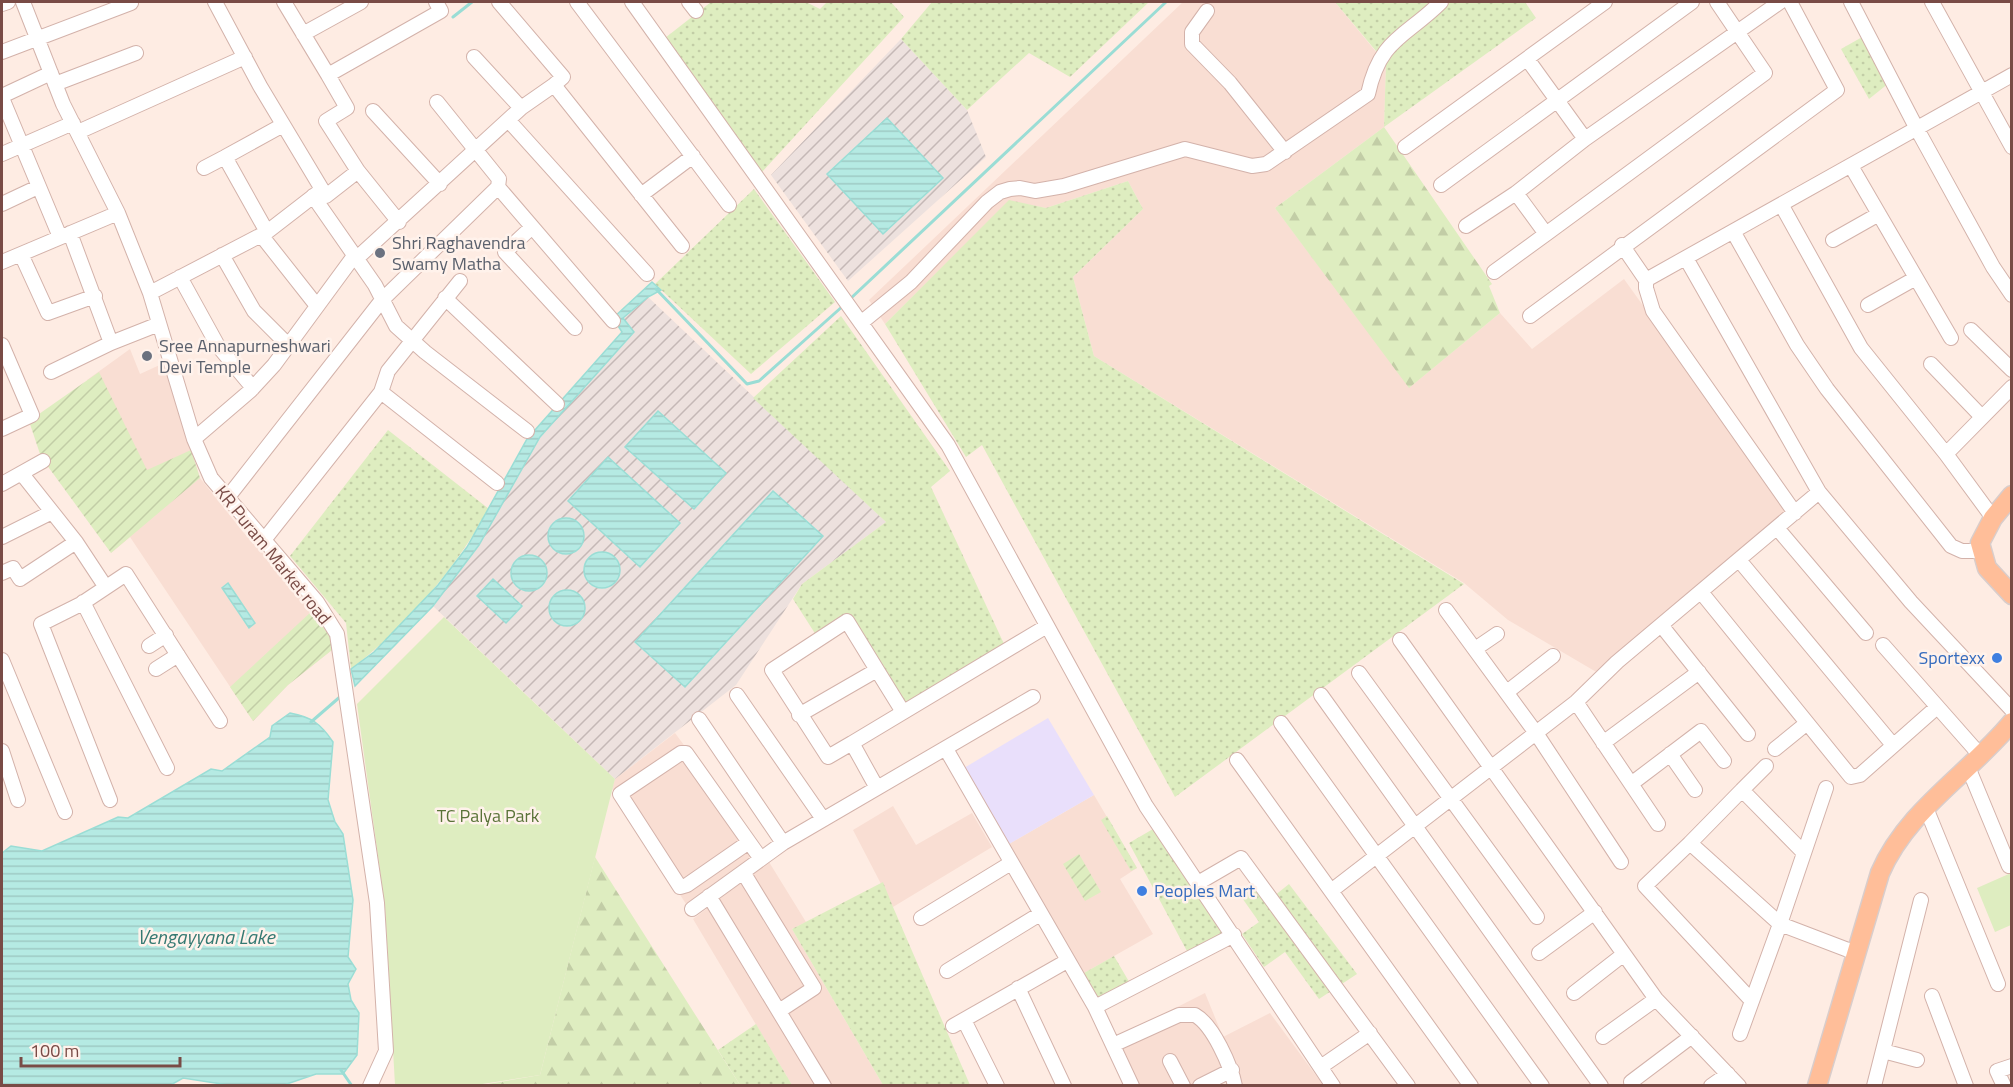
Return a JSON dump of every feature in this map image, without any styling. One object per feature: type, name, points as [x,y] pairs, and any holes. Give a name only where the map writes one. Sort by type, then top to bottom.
[{"type":"main road","points":[[2012,495],[1983,534],[1981,551],[1987,568],[2012,595]]},
{"type":"main road","points":[[1817,1086],[1888,855],[1900,837],[1926,808],[1974,761],[2010,732]]},
{"type":"street","points":[[2,4],[8,2]]},
{"type":"street","name":"KR Puram Market road","points":[[23,2],[53,79],[118,213],[150,293],[194,439],[210,478],[317,602],[337,634],[377,903],[386,1051],[370,1086]]},
{"type":"street","points":[[215,2],[318,193],[355,258],[375,285],[396,326],[527,430]]},
{"type":"street","points":[[284,2],[347,108],[326,121],[358,171],[399,222]]},
{"type":"street","points":[[303,34],[361,2]]},
{"type":"street","points":[[328,75],[441,11],[436,2]]},
{"type":"street","points":[[194,439],[253,388],[355,258],[399,222],[521,108],[564,77],[499,2]]},
{"type":"street","points":[[577,2],[729,205]]},
{"type":"street","points":[[632,2],[948,445],[1121,764],[1198,883],[1322,1066],[1331,1085]]},
{"type":"street","points":[[860,319],[911,282],[987,202],[1000,192],[1020,188],[1035,191],[1064,186],[1185,149],[1252,166],[1266,164],[1368,94],[1373,74],[1391,42],[1442,2]]},
{"type":"street","points":[[1405,147],[1605,2]]},
{"type":"street","points":[[1441,185],[1692,2]]},
{"type":"street","points":[[1494,272],[1765,73],[1717,2]]},
{"type":"street","points":[[1466,226],[1516,193],[1585,139],[1780,2]]},
{"type":"street","points":[[1530,315],[1622,245],[1837,90],[1790,2]]},
{"type":"street","points":[[1851,2],[1917,129],[1993,267],[2012,295]]},
{"type":"street","points":[[1932,2],[2012,147]]},
{"type":"street","points":[[2,52],[131,3]]},
{"type":"street","points":[[1207,11],[1192,32],[1192,44],[1225,78],[1285,152]]},
{"type":"street","points":[[111,343],[95,297],[38,186],[2,97],[136,53]]},
{"type":"street","points":[[2,154],[75,127],[245,57]]},
{"type":"street","points":[[474,57],[521,108]]},
{"type":"street","points":[[1528,60],[1585,139]]},
{"type":"street","points":[[1647,280],[1687,260],[2012,75]]},
{"type":"street","points":[[554,85],[682,246]]},
{"type":"street","points":[[228,497],[382,300],[498,187],[499,179],[437,102]]},
{"type":"street","points":[[373,111],[440,184]]},
{"type":"street","points":[[508,121],[647,274]]},
{"type":"street","points":[[204,168],[283,125]]},
{"type":"street","points":[[641,195],[693,156]]},
{"type":"street","points":[[225,157],[264,233],[317,306]]},
{"type":"street","points":[[1851,166],[1951,338]]},
{"type":"street","points":[[318,193],[326,196],[358,171]]},
{"type":"street","points":[[2,204],[38,186]]},
{"type":"street","points":[[498,187],[613,321]]},
{"type":"street","points":[[150,293],[264,233],[318,193]]},
{"type":"street","points":[[1516,193],[1546,234]]},
{"type":"street","points":[[1782,206],[1851,334],[1946,454],[1993,518]]},
{"type":"street","points":[[2,262],[118,213]]},
{"type":"street","points":[[1833,240],[1879,214]]},
{"type":"street","points":[[532,227],[505,252],[574,328]]},
{"type":"street","points":[[1734,233],[1797,345],[1827,389],[1950,546],[1962,551],[1981,551]]},
{"type":"street","points":[[1622,245],[1647,280],[1646,288],[1653,311],[1795,513]]},
{"type":"street","points":[[21,254],[48,312],[95,297]]},
{"type":"street","points":[[222,255],[254,311],[288,345]]},
{"type":"street","points":[[1687,260],[1819,492],[1911,602],[2012,710]]},
{"type":"street","points":[[180,277],[218,346],[253,388]]},
{"type":"street","points":[[1868,305],[1916,278]]},
{"type":"street","points":[[264,540],[381,392],[388,371],[460,281]]},
{"type":"street","points":[[446,298],[557,404]]},
{"type":"street","points":[[51,372],[111,343],[159,324]]},
{"type":"street","points":[[1971,330],[2012,370]]},
{"type":"street","points":[[2,345],[32,416],[2,429]]},
{"type":"street","points":[[1931,364],[1982,417]]},
{"type":"street","points":[[1946,454],[2012,387]]},
{"type":"street","points":[[381,392],[497,483]]},
{"type":"street","points":[[3,479],[22,474],[43,461]]},
{"type":"street","points":[[22,474],[76,542],[105,586]]},
{"type":"street","points":[[1331,891],[1576,702],[1661,625],[1819,492]]},
{"type":"street","points":[[2,537],[52,512]]},
{"type":"street","points":[[1778,528],[1866,633]]},
{"type":"street","points":[[2,573],[13,568],[20,579],[76,542]]},
{"type":"street","points":[[1739,560],[1893,745]]},
{"type":"street","points":[[110,800],[41,624],[83,602],[126,574],[220,722]]},
{"type":"street","points":[[1701,592],[1851,777],[1860,776],[1937,706]]},
{"type":"street","points":[[83,602],[167,768]]},
{"type":"street","points":[[1446,610],[1536,733],[1621,862]]},
{"type":"street","points":[[903,712],[847,621],[772,670],[828,757],[1047,626]]},
{"type":"street","points":[[1661,625],[1748,734]]},
{"type":"street","points":[[1475,649],[1497,634]]},
{"type":"street","points":[[149,646],[166,635]]},
{"type":"street","points":[[1400,640],[1656,999],[1739,1086]]},
{"type":"street","points":[[1883,645],[1937,706],[1974,761],[2009,866]]},
{"type":"street","points":[[156,669],[178,655]]},
{"type":"street","points":[[1507,692],[1553,656]]},
{"type":"street","points":[[2,660],[65,812]]},
{"type":"street","points":[[799,715],[878,670]]},
{"type":"street","points":[[1603,743],[1699,672]]},
{"type":"street","points":[[1359,673],[1537,917]]},
{"type":"street","points":[[737,695],[823,819]]},
{"type":"street","points":[[1321,695],[1601,1086]]},
{"type":"street","points":[[692,909],[783,843],[1033,697]]},
{"type":"street","points":[[1576,702],[1658,824]]},
{"type":"street","points":[[699,719],[783,843]]},
{"type":"street","points":[[1281,723],[1542,1086]]},
{"type":"street","points":[[1775,749],[1807,723]]},
{"type":"street","points":[[1631,784],[1701,731],[1724,761]]},
{"type":"street","points":[[852,743],[877,788]]},
{"type":"street","points":[[946,749],[1141,1086]]},
{"type":"street","points":[[2,751],[18,801]]},
{"type":"street","points":[[749,842],[687,885],[680,887],[620,794],[684,753],[749,842],[761,859]]},
{"type":"street","points":[[1670,754],[1695,790]]},
{"type":"street","points":[[1237,760],[1471,1086]]},
{"type":"street","points":[[1752,1001],[1645,886],[1767,766]]},
{"type":"street","points":[[1740,1034],[1826,788]]},
{"type":"street","points":[[1742,790],[1804,853]]},
{"type":"street","points":[[1926,808],[1998,984]]},
{"type":"street","points":[[1689,843],[1779,924],[1856,953]]},
{"type":"street","points":[[1198,883],[1240,858],[1408,1086]]},
{"type":"street","points":[[921,918],[1011,863]]},
{"type":"street","points":[[743,872],[814,988],[779,1011]]},
{"type":"street","points":[[709,896],[824,1086]]},
{"type":"street","points":[[1874,1086],[1921,900]]},
{"type":"street","points":[[1539,952],[1595,912]]},
{"type":"street","points":[[947,971],[1040,914]]},
{"type":"street","points":[[1095,1007],[1234,935]]},
{"type":"street","points":[[1574,993],[1624,954]]},
{"type":"street","points":[[997,1086],[958,1023],[1067,961]]},
{"type":"street","points":[[1018,988],[1064,1086]]},
{"type":"street","points":[[1932,996],[1966,1086]]},
{"type":"street","points":[[1603,1037],[1656,999]]},
{"type":"street","points":[[1117,1044],[1179,1015],[1195,1016],[1207,1025],[1232,1070],[1235,1086]]},
{"type":"street","points":[[1322,1066],[1370,1033]]},
{"type":"street","points":[[1631,1082],[1692,1036]]},
{"type":"street","points":[[1117,1044],[1132,1086]]},
{"type":"street","points":[[1883,1051],[1917,1060]]},
{"type":"street","points":[[1170,1061],[1183,1086]]},
{"type":"street","points":[[2004,1086],[1998,1071],[2012,1066]]},
{"type":"street","points":[[1200,1086],[1232,1070]]},
{"type":"street","points":[[1712,1086],[1728,1074]]},
{"type":"shaded area","points":[[1183,2],[1335,2],[1386,64],[1384,127],[1275,208],[1410,387],[1500,313],[1532,349],[1624,279],[1791,512],[1598,673],[1508,620],[1464,583],[1094,356],[1073,277],[1143,209],[1128,181],[1046,208],[1009,201],[885,324],[869,300]]},
{"type":"shaded area","points":[[901,39],[967,110],[986,157],[848,281],[771,175]]},
{"type":"shaded area","points":[[648,297],[886,522],[802,584],[736,685],[615,779],[433,606],[479,545],[540,437],[634,332],[623,319]]},
{"type":"shaded area","points":[[130,349],[140,374],[164,363],[200,478],[243,532],[291,584],[330,637],[332,650],[288,685],[253,721],[130,537],[111,553],[87,380]]},
{"type":"shaded area","points":[[1048,718],[1094,795],[1009,844],[964,768]]},
{"type":"shaded area","points":[[675,733],[761,849],[686,904],[612,789],[615,779]]},
{"type":"shaded area","points":[[1094,795],[1137,868],[1120,879],[1153,934],[1084,973],[1009,844]]},
{"type":"shaded area","points":[[893,806],[916,845],[972,813],[992,847],[893,907],[853,830]]},
{"type":"shaded area","points":[[769,862],[806,922],[792,929],[883,1085],[792,1085],[693,919]]},
{"type":"shaded area","points":[[1205,993],[1223,1037],[1270,1013],[1323,1085],[1234,1085],[1232,1075],[1210,1085],[1140,1085],[1116,1038]]},
{"type":"green space","points":[[711,2],[806,2],[820,9],[827,2],[891,2],[904,17],[762,172],[665,38]]},
{"type":"green space","points":[[932,2],[1149,2],[1070,77],[1029,53],[967,110],[901,39]]},
{"type":"green space","points":[[1335,2],[1525,2],[1536,18],[1384,127],[1386,63]]},
{"type":"green space","points":[[1864,36],[1889,83],[1869,99],[1841,49]]},
{"type":"green space","points":[[1384,127],[1492,284],[1489,286],[1500,313],[1409,388],[1275,208]]},
{"type":"green space","points":[[1128,181],[1143,209],[1073,277],[1094,356],[1464,584],[1175,797],[982,445],[966,457],[885,324],[1009,200],[1046,208]]},
{"type":"green space","points":[[754,189],[835,302],[751,374],[655,284]]},
{"type":"green space","points":[[841,316],[950,471],[931,487],[1005,646],[903,707],[849,615],[816,635],[793,599],[802,584],[886,522],[753,398]]},
{"type":"green space","points":[[99,372],[147,470],[191,450],[200,478],[111,553],[41,457],[29,421]]},
{"type":"green space","points":[[388,430],[489,509],[460,554],[428,596],[392,634],[351,669],[346,623],[290,556]]},
{"type":"green space","points":[[312,611],[330,637],[332,650],[288,685],[253,721],[230,687]]},
{"type":"green space","name":"TC Palya Park","points":[[444,617],[615,779],[540,1075],[476,1085],[395,1085],[385,907],[357,704]]},
{"type":"green space","points":[[1107,816],[1137,868],[1131,871],[1101,820]]},
{"type":"green space","points":[[1153,829],[1228,933],[1188,953],[1129,843]]},
{"type":"green space","points":[[1079,854],[1101,892],[1085,901],[1063,864]]},
{"type":"green space","points":[[595,857],[740,1085],[476,1086],[540,1075]]},
{"type":"green space","points":[[2011,873],[2011,925],[1995,932],[1977,888]]},
{"type":"green space","points":[[1262,881],[1274,896],[1289,884],[1357,974],[1319,999],[1285,952],[1264,967],[1242,934],[1259,922],[1240,895]]},
{"type":"green space","points":[[883,882],[970,1085],[883,1085],[792,929]]},
{"type":"green space","points":[[1114,956],[1131,985],[1100,1002],[1084,973]]},
{"type":"green space","points":[[756,1024],[792,1085],[740,1085],[718,1050]]},
{"type":"water","points":[[887,118],[943,178],[883,234],[827,174]]},
{"type":"water","points":[[652,282],[661,290],[648,297],[623,318],[634,332],[540,437],[479,545],[433,606],[355,686],[351,669],[374,652],[438,585],[467,547],[527,439],[622,332],[613,318]]},
{"type":"water","points":[[658,411],[726,473],[694,509],[625,447]]},
{"type":"water","points":[[608,457],[680,523],[640,567],[568,501]]},
{"type":"water","points":[[773,491],[823,536],[685,687],[635,642]]},
{"type":"water","points":[[566,518],[579,523],[584,536],[579,549],[566,554],[553,549],[548,536],[553,523]]},
{"type":"water","points":[[602,552],[615,557],[620,570],[615,583],[602,588],[589,583],[584,570],[589,557]]},
{"type":"water","points":[[529,555],[542,560],[547,573],[542,586],[529,591],[516,586],[511,573],[516,560]]},
{"type":"water","points":[[493,579],[522,606],[506,623],[477,596]]},
{"type":"water","points":[[228,583],[255,623],[249,628],[222,588]]},
{"type":"water","points":[[567,590],[580,595],[585,608],[580,621],[567,626],[554,621],[549,608],[554,595]]},
{"type":"water","name":"Vengayyana Lake","points":[[290,713],[315,722],[333,742],[328,800],[335,822],[343,834],[353,900],[348,957],[356,969],[348,984],[351,1000],[359,1013],[357,1055],[343,1074],[316,1074],[284,1085],[228,1085],[183,1078],[169,1086],[2,1085],[2,853],[11,846],[42,851],[118,817],[128,818],[211,769],[222,771],[270,737],[272,726]]},
{"type":"waterway","points":[[453,17],[472,2]]},
{"type":"waterway","points":[[849,300],[1166,2]]},
{"type":"waterway","points":[[656,289],[747,384],[759,381],[844,305]]},
{"type":"waterway","points":[[311,722],[341,696]]},
{"type":"waterway","points":[[341,1070],[352,1086]]},
{"type":"place","name":"Shri Raghavendra Swamy Matha","points":[[380,253]]},
{"type":"place","name":"Sree Annapurneshwari Devi Temple","points":[[147,356]]},
{"type":"place","name":"Sportexx","points":[[1997,658]]},
{"type":"place","name":"Peoples Mart","points":[[1142,891]]}]
